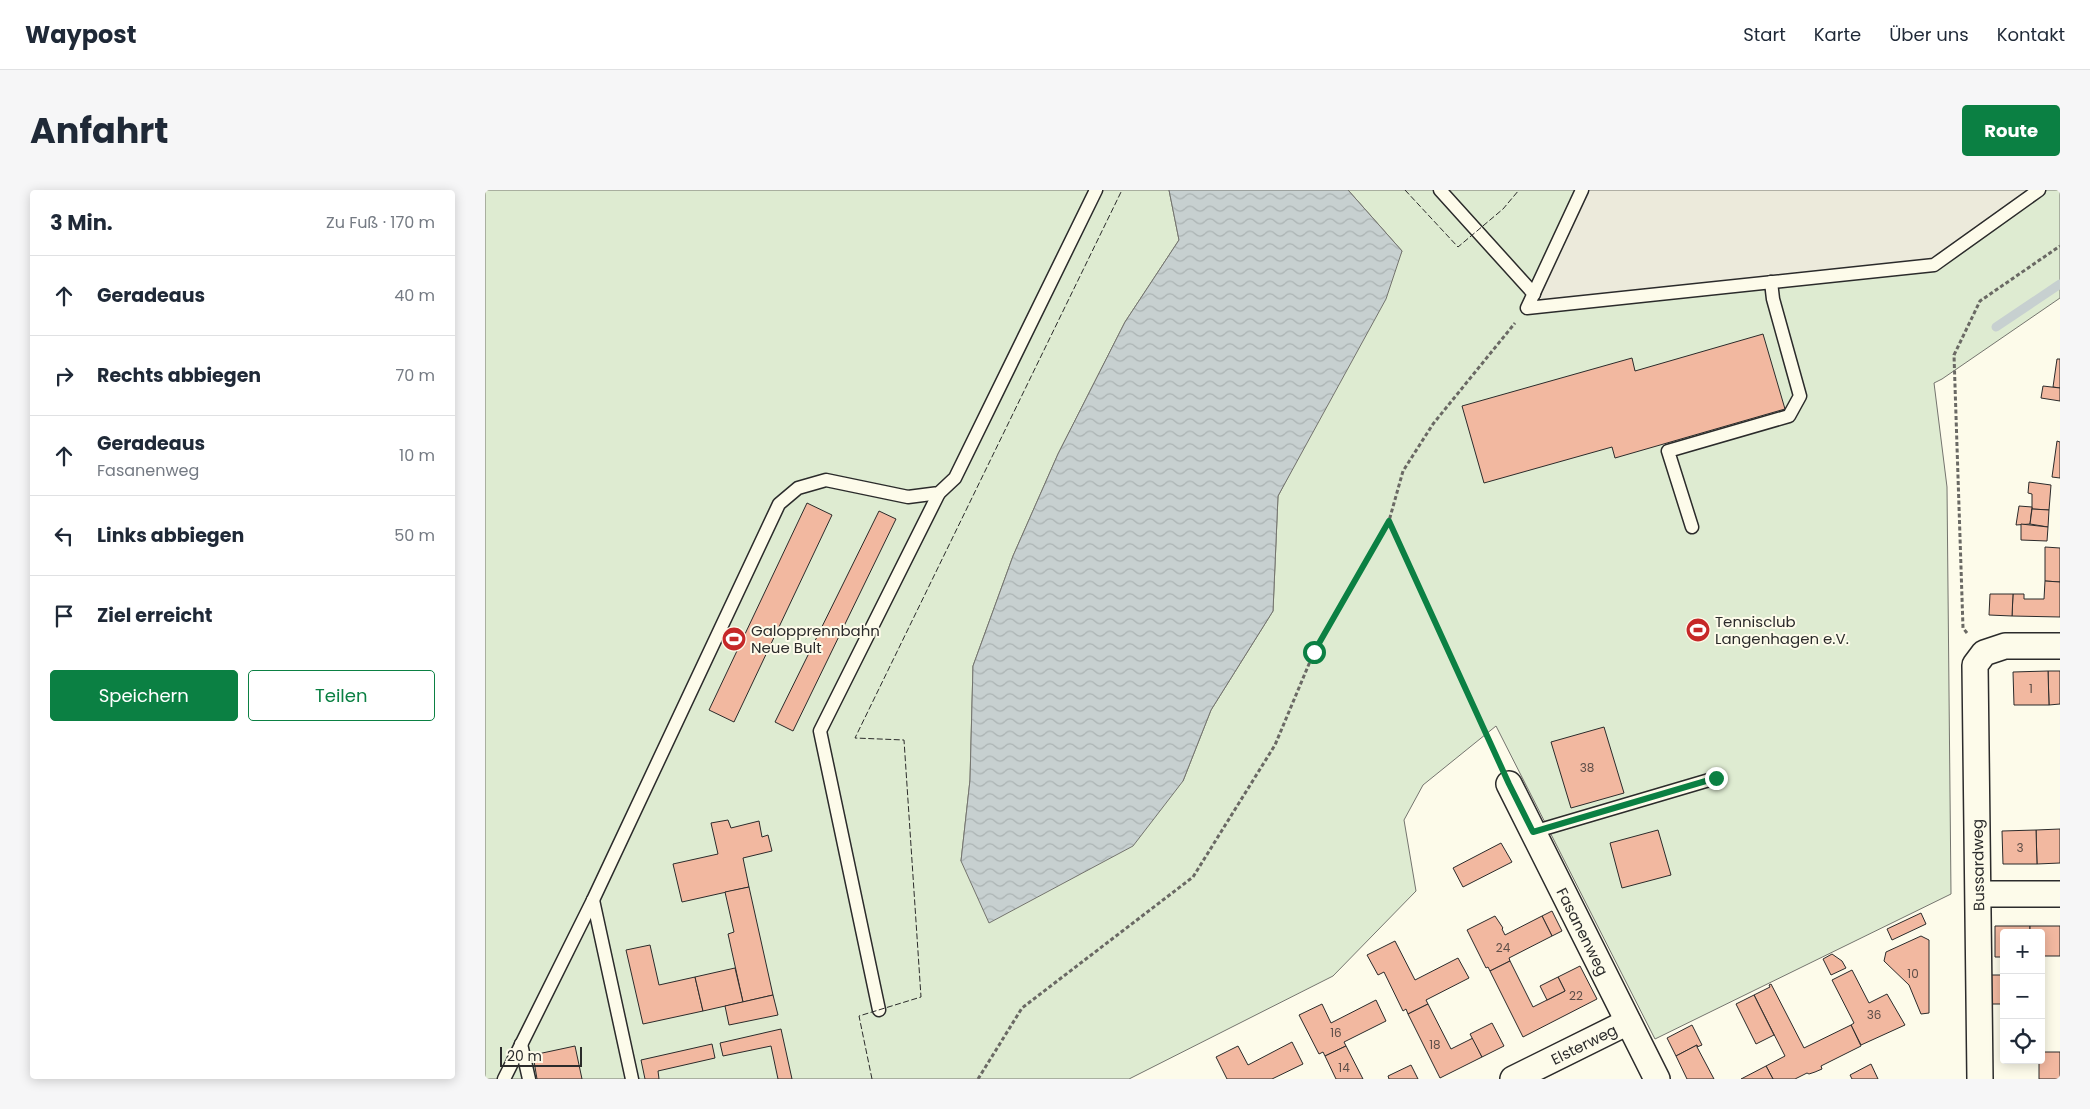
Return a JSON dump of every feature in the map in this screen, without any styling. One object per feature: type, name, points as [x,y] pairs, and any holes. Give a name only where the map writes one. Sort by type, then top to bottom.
[{"type":"street","points":[[1984,653],[2005,646],[2060,646]]},
{"type":"street","name":"Bussardweg","points":[[1980,1079],[1975,664],[1984,653]]},
{"type":"street","name":"Fasanenweg","points":[[1509,784],[1657,1079]]},
{"type":"street","points":[[1979,894],[2060,894]]},
{"type":"street","name":"Elsterweg","points":[[1513,1079],[1628,1022]]},
{"type":"lane","points":[[879,1010],[821,731],[939,494],[955,478],[1096,190]]},
{"type":"lane","points":[[1440,190],[1533,294]]},
{"type":"lane","points":[[1582,190],[1527,308],[1934,265],[2039,190]]},
{"type":"lane","points":[[1692,527],[1668,450],[1789,416],[1800,396],[1773,299],[1771,282]]},
{"type":"lane","points":[[504,1079],[593,900],[779,504],[798,488],[826,480],[908,496],[939,494]]},
{"type":"lane","points":[[1533,832],[1716,778]]},
{"type":"lane","points":[[593,900],[633,1079]]},
{"type":"lane","points":[[521,1044],[529,1079]]},
{"type":"path","points":[[1984,653],[1963,628],[1954,355],[1980,301],[2060,246]]},
{"type":"path","points":[[978,1079],[1022,1008],[1193,877],[1275,745],[1314,652],[1389,521],[1403,471],[1433,424],[1527,308]]},
{"type":"path","points":[[1389,521],[1509,784]]},
{"type":"green space","name":"Galopprennbahn Neue Bult","points":[[485,190],[1169,190],[1179,240],[1125,322],[1058,454],[1013,556],[973,666],[970,780],[961,861],[1183,781],[1211,710],[1273,611],[1278,496],[1323,411],[1402,251],[1348,190],[2060,190],[2060,298],[1934,383],[1947,487],[1951,894],[1655,1039],[1496,726],[1423,785],[1404,820],[1416,891],[1333,976],[1129,1079],[485,1079]]},
{"type":"shaded area","points":[[1582,190],[2039,190],[1934,265],[1527,308]]},
{"type":"water","points":[[1169,190],[1348,190],[1402,251],[1386,299],[1278,496],[1273,611],[1211,710],[1183,781],[1133,846],[989,923],[961,861],[970,780],[973,666],[1013,556],[1058,454],[1125,322],[1179,240]]},
{"type":"building","points":[[1763,334],[1785,409],[1615,458],[1612,447],[1484,483],[1462,406],[1632,358],[1635,371]]},
{"type":"building","points":[[2057,359],[2060,359],[2060,388],[2053,387]]},
{"type":"building","points":[[2043,386],[2060,388],[2060,401],[2041,398]]},
{"type":"building","points":[[2057,441],[2060,442],[2060,478],[2052,477]]},
{"type":"building","points":[[2029,482],[2051,485],[2049,510],[2032,509],[2032,494],[2028,493]]},
{"type":"building","points":[[807,503],[832,515],[734,722],[709,710]]},
{"type":"building","points":[[2019,506],[2032,507],[2030,524],[2016,525]]},
{"type":"building","points":[[2032,509],[2049,510],[2048,527],[2030,524]]},
{"type":"building","points":[[879,511],[896,519],[793,731],[775,722]]},
{"type":"building","points":[[2021,524],[2048,527],[2047,541],[2021,540]]},
{"type":"building","points":[[2045,547],[2060,548],[2060,582],[2045,581]]},
{"type":"building","points":[[2045,581],[2060,582],[2060,617],[2012,616],[2013,594],[2024,594],[2024,599],[2044,599]]},
{"type":"building","points":[[1990,594],[2013,594],[2012,616],[1989,615]]},
{"type":"building","points":[[2048,671],[2060,671],[2060,704],[2049,705]]},
{"type":"building","points":[[2048,671],[2049,705],[2014,705],[2013,672]]},
{"type":"building","points":[[1604,727],[1624,793],[1571,808],[1551,742]]},
{"type":"building","points":[[728,820],[731,828],[759,821],[762,837],[768,835],[772,851],[743,858],[749,887],[682,902],[673,864],[718,854],[711,823]]},
{"type":"building","points":[[2060,829],[2060,863],[2037,864],[2036,830]]},
{"type":"building","points":[[1658,830],[1671,875],[1622,888],[1610,843]]},
{"type":"building","points":[[2036,830],[2037,864],[2003,864],[2002,831]]},
{"type":"building","points":[[1501,843],[1512,862],[1463,887],[1453,868]]},
{"type":"building","points":[[749,887],[773,995],[743,1002],[728,934],[734,932],[725,892]]},
{"type":"building","points":[[1552,911],[1562,931],[1552,936],[1542,916]]},
{"type":"building","points":[[1921,913],[1926,924],[1892,940],[1887,929]]},
{"type":"building","points":[[1495,916],[1505,935],[1542,916],[1552,936],[1509,958],[1510,961],[1490,971],[1488,967],[1486,968],[1467,930]]},
{"type":"building","points":[[1995,926],[2030,926],[2030,929],[2000,929],[2000,957],[1995,957]]},
{"type":"building","points":[[2030,926],[2060,926],[2060,956],[2045,956],[2045,929],[2030,929]]},
{"type":"building","points":[[1921,936],[1929,940],[1929,1013],[1921,1014],[1909,985],[1884,961],[1886,952]]},
{"type":"building","points":[[1395,941],[1415,980],[1458,958],[1469,978],[1426,1000],[1428,1004],[1408,1014],[1406,1009],[1403,1011],[1384,972],[1378,975],[1367,955]]},
{"type":"building","points":[[650,945],[659,985],[695,977],[703,1011],[643,1024],[626,950]]},
{"type":"building","points":[[1832,954],[1842,961],[1846,968],[1831,975],[1823,959]]},
{"type":"building","points":[[1510,961],[1533,1007],[1565,991],[1558,977],[1580,966],[1597,999],[1523,1037],[1490,971]]},
{"type":"building","points":[[735,968],[743,1002],[703,1011],[695,977]]},
{"type":"building","points":[[1852,970],[1869,1003],[1887,994],[1905,1025],[1861,1045],[1851,1025],[1854,1023],[1832,980]]},
{"type":"building","points":[[1988,975],[2000,975],[2000,1004],[1988,1004]]},
{"type":"building","points":[[1558,977],[1565,991],[1547,1000],[1540,986]]},
{"type":"building","points":[[1771,984],[1804,1048],[1851,1025],[1861,1046],[1821,1066],[1822,1069],[1815,1072],[1807,1073],[1795,1079],[1773,1079],[1766,1066],[1785,1056],[1754,995],[1770,987],[1769,985]]},
{"type":"building","points":[[773,995],[778,1015],[729,1025],[725,1006]]},
{"type":"building","points":[[1754,995],[1774,1035],[1756,1044],[1736,1004]]},
{"type":"building","points":[[1376,1000],[1386,1021],[1344,1042],[1346,1046],[1325,1056],[1323,1052],[1319,1054],[1299,1015],[1322,1004],[1331,1023]]},
{"type":"building","points":[[1428,1004],[1451,1049],[1473,1038],[1482,1057],[1440,1078],[1408,1014]]},
{"type":"building","points":[[1492,1023],[1504,1046],[1482,1057],[1470,1034]]},
{"type":"building","points":[[1692,1025],[1702,1045],[1697,1047],[1697,1045],[1676,1056],[1667,1038]]},
{"type":"building","points":[[781,1029],[792,1079],[778,1079],[771,1046],[723,1056],[720,1043]]},
{"type":"building","points":[[1292,1042],[1303,1064],[1272,1079],[1227,1079],[1216,1057],[1238,1046],[1248,1065]]},
{"type":"building","points":[[712,1044],[715,1058],[658,1071],[659,1079],[645,1079],[641,1060]]},
{"type":"building","points":[[1697,1045],[1714,1079],[1687,1079],[1676,1056]]},
{"type":"building","points":[[575,1046],[582,1079],[537,1079],[533,1055]]},
{"type":"building","points":[[1346,1046],[1363,1079],[1336,1079],[1325,1056]]},
{"type":"building","points":[[2045,1052],[2060,1052],[2060,1079],[2039,1079],[2039,1064],[2045,1064]]},
{"type":"building","points":[[1871,1064],[1878,1079],[1852,1079],[1850,1075]]},
{"type":"building","points":[[1411,1065],[1418,1079],[1389,1079],[1388,1076]]},
{"type":"building","points":[[1766,1066],[1773,1079],[1741,1079]]},
{"type":"waterway","points":[[1996,327],[2060,284]]},
{"type":"fence","points":[[872,1079],[859,1016],[921,997],[904,740],[855,738],[1122,190]]},
{"type":"fence","points":[[1405,190],[1458,247],[1503,209],[1519,190]]},
{"type":"place","name":"Tennisclub Langenhagen e.V.","points":[[1698,630]]},
{"type":"place","name":"Galopprennbahn Neue Bult","points":[[734,639]]},
{"type":"route","points":[[1314,652],[1389,521],[1509,784],[1533,832],[1716,778]]}]
